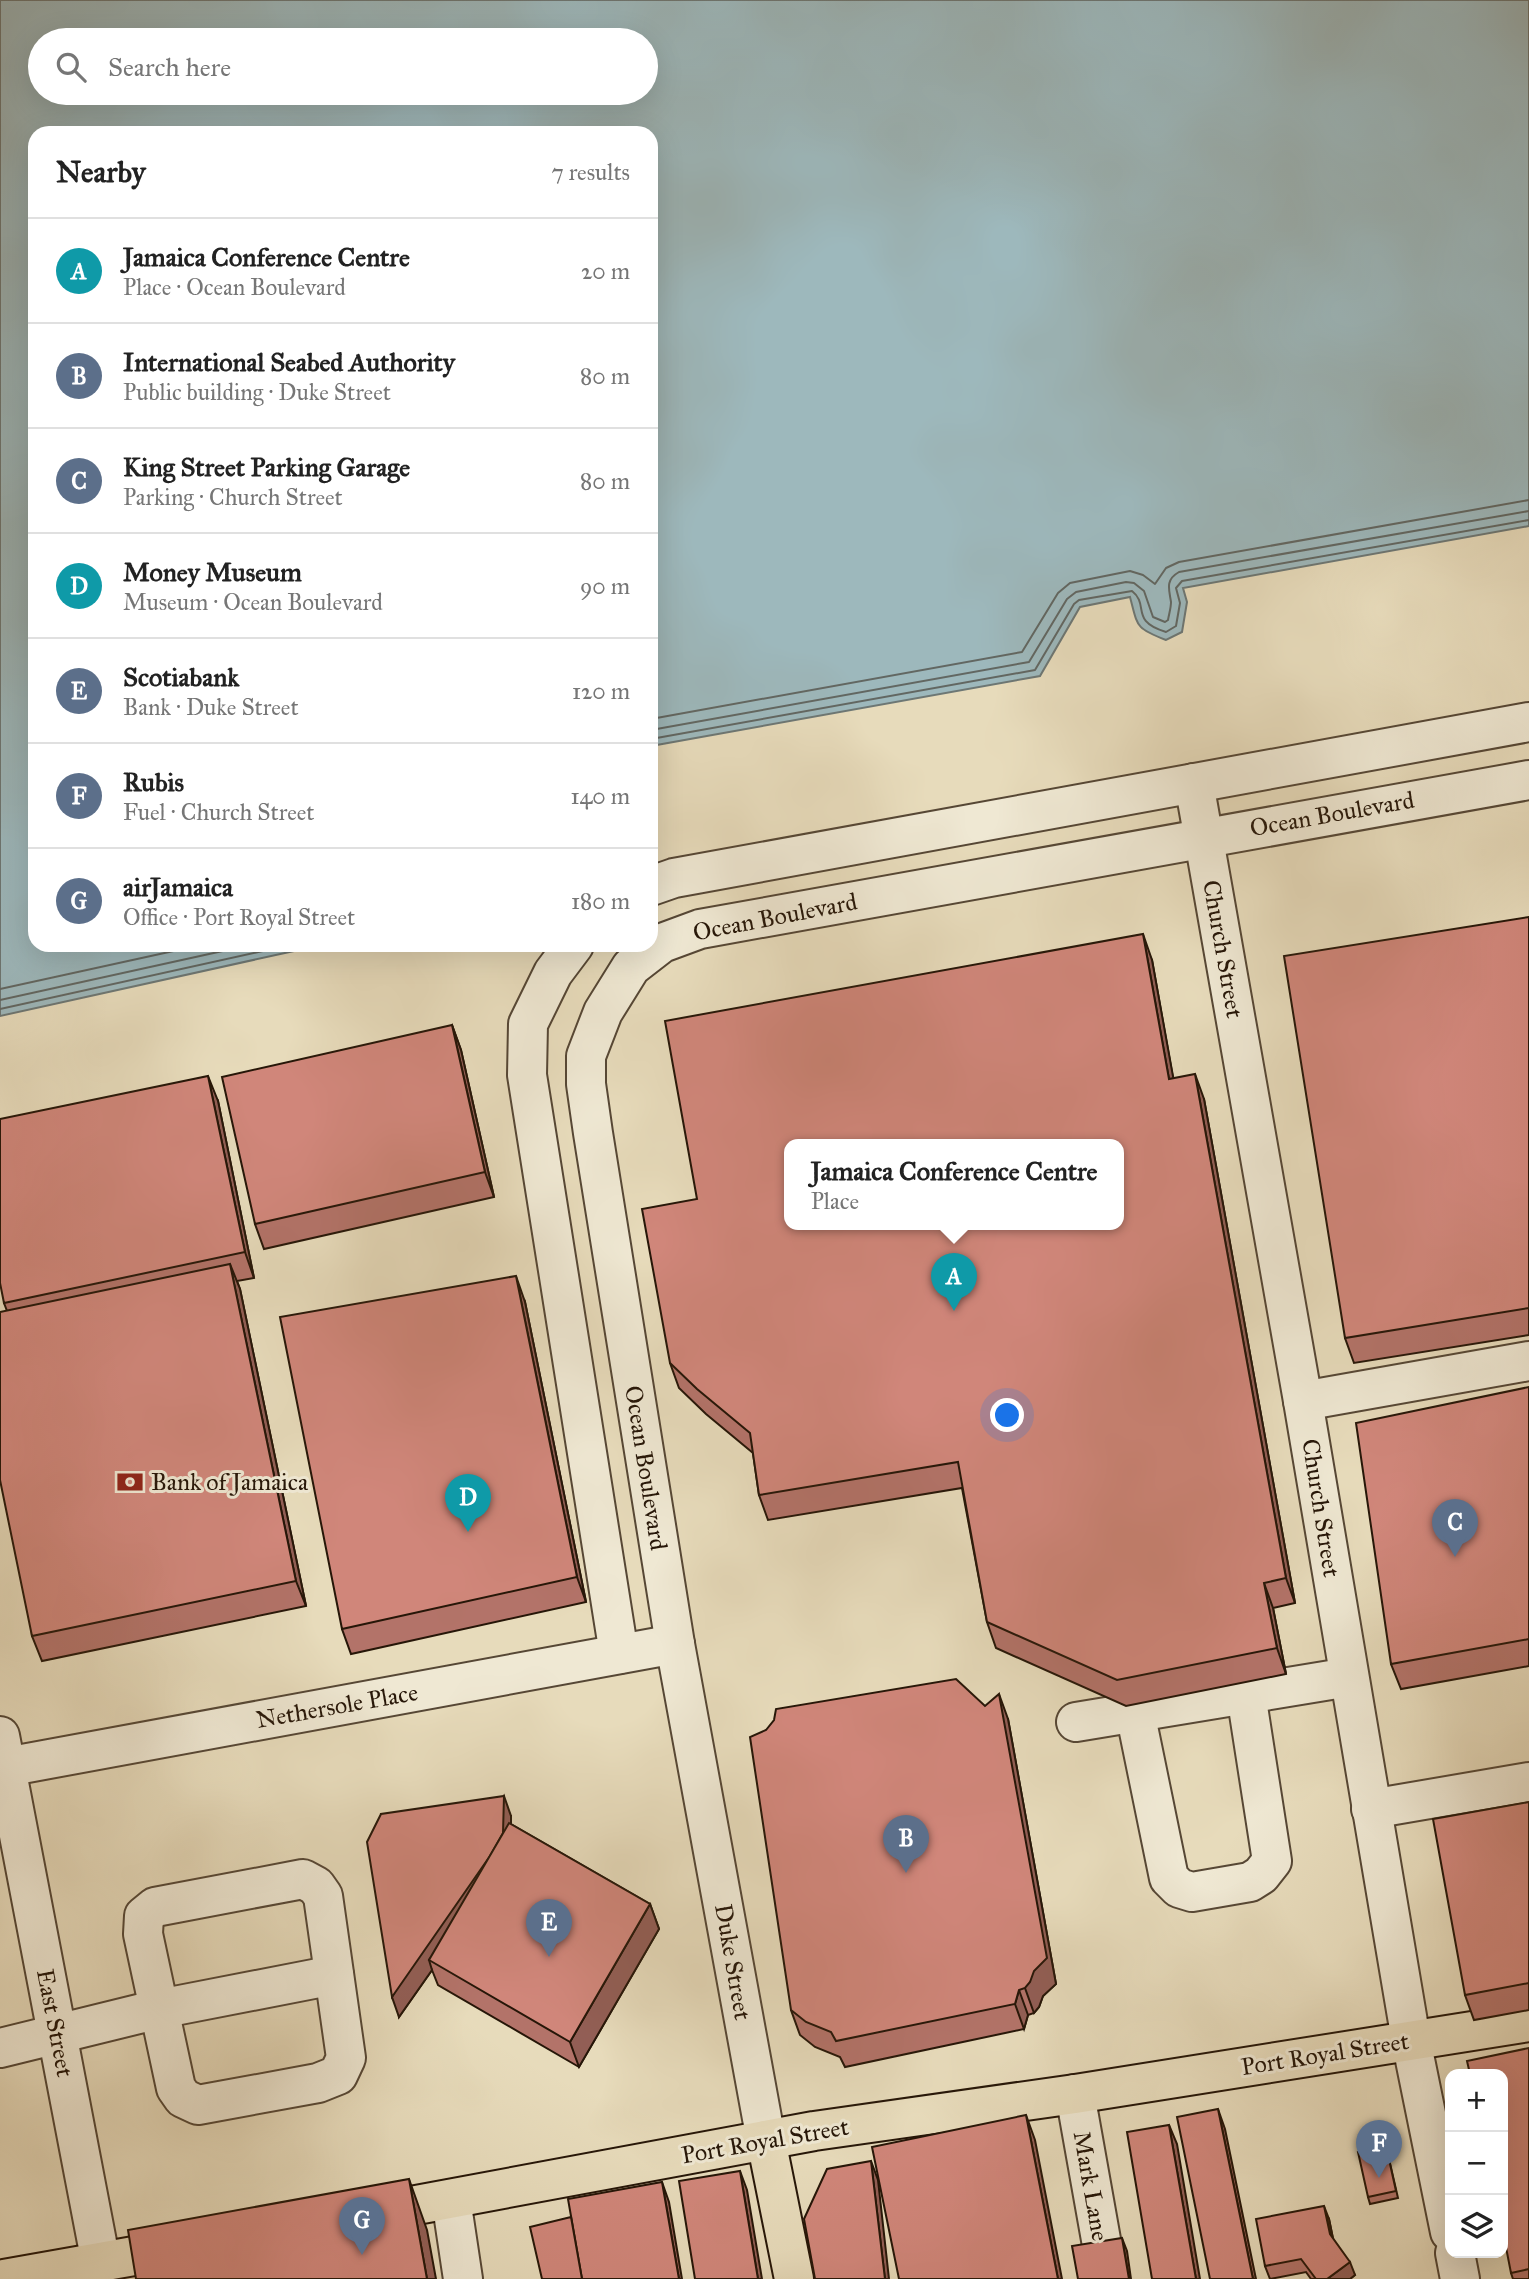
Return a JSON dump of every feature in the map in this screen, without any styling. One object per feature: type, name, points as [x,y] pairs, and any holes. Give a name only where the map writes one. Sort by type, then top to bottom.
[{"type":"main road","name":"Port Royal Street","points":[[330,2221],[814,2131],[1075,2094],[1529,2022]]},
{"type":"main road","name":"Duke Street","points":[[766,2140],[793,2279]]},
{"type":"main road","points":[[4,2279],[103,2271],[222,2241]]},
{"type":"street","points":[[658,884],[674,878],[1529,722]]},
{"type":"street","name":"Ocean Boulevard","points":[[658,946],[700,929],[1529,780]]},
{"type":"street","name":"Church Street","points":[[1194,783],[1303,1401],[1411,2040],[1445,2207]]},
{"type":"street","points":[[569,952],[553,973],[528,1024],[527,1075],[619,1654]]},
{"type":"street","name":"Ocean Boulevard","points":[[650,952],[631,967],[599,1023],[586,1056],[586,1084],[675,1644]]},
{"type":"street","points":[[1303,1401],[1529,1361]]},
{"type":"street","name":"Nethersole Place","points":[[2,1757],[675,1644]]},
{"type":"street","name":"Duke Street","points":[[675,1644],[766,2140]]},
{"type":"street","points":[[1076,1722],[1349,1677]]},
{"type":"street","points":[[1135,1712],[1169,1878],[1179,1888],[1192,1892],[1250,1882],[1261,1875],[1272,1861],[1246,1694]]},
{"type":"street","name":"East Street","points":[[2,1757],[103,2271]]},
{"type":"street","points":[[1371,1809],[1529,1782]]},
{"type":"street","points":[[303,1879],[316,1886],[323,1896],[346,2058],[338,2075],[318,2083],[198,2105],[183,2098],[176,2088],[159,2009],[143,1934],[144,1916],[155,1907],[303,1879]]},
{"type":"street","points":[[0,2048],[159,2009],[334,1975]]},
{"type":"street","name":"Mark Lane","points":[[1075,2094],[1108,2279]]},
{"type":"street","points":[[451,2199],[463,2279]]},
{"type":"street","points":[[1456,2258],[1460,2279]]},
{"type":"water","points":[[0,0],[1529,0],[1529,526],[1183,588],[1187,602],[1182,632],[1166,640],[1139,625],[1130,597],[1080,607],[1040,676],[658,745],[658,126],[28,126],[28,952],[289,952],[0,1016]]},
{"type":"building","points":[[1529,917],[1529,1308],[1345,1338],[1284,956]]},
{"type":"building","points":[[1143,934],[1169,1079],[1195,1074],[1286,1578],[1264,1583],[1277,1648],[1117,1680],[987,1622],[958,1462],[759,1495],[750,1433],[670,1363],[642,1209],[697,1199],[665,1021]]},
{"type":"building","points":[[452,1025],[485,1172],[255,1224],[222,1077]]},
{"type":"building","points":[[208,1076],[245,1252],[4,1303],[0,1283],[0,1119]]},
{"type":"building","points":[[230,1264],[296,1581],[32,1636],[0,1480],[0,1312]]},
{"type":"building","points":[[516,1276],[577,1577],[342,1629],[280,1317]]},
{"type":"building","points":[[1529,1387],[1529,1639],[1391,1664],[1356,1423]]},
{"type":"building","points":[[956,1679],[985,1706],[999,1694],[1047,1958],[1034,1971],[1025,1988],[1019,1990],[1015,2004],[836,2041],[831,2032],[806,2022],[791,2010],[750,1737],[766,1730],[774,1720],[776,1709]]},
{"type":"building","points":[[504,1796],[503,1833],[490,1856],[392,1997],[367,1842],[381,1814]]},
{"type":"building","points":[[1529,1802],[1529,1983],[1465,1995],[1433,1819]]},
{"type":"building","points":[[509,1823],[650,1904],[570,2042],[429,1960]]},
{"type":"building","points":[[1529,2048],[1529,2269],[1511,2273],[1508,2258],[1508,2069],[1469,2069],[1467,2061]]},
{"type":"building","points":[[1218,2109],[1253,2279],[1210,2279],[1177,2117]]},
{"type":"building","points":[[1026,2115],[1058,2279],[899,2279],[872,2147]]},
{"type":"building","points":[[1169,2125],[1196,2279],[1152,2279],[1127,2132]]},
{"type":"building","points":[[1386,2146],[1396,2191],[1368,2197],[1358,2152]]},
{"type":"building","points":[[871,2161],[885,2279],[815,2279],[804,2219],[827,2169]]},
{"type":"building","points":[[740,2171],[758,2279],[695,2279],[679,2181]]},
{"type":"building","points":[[409,2179],[427,2279],[136,2279],[128,2230]]},
{"type":"building","points":[[662,2182],[679,2279],[582,2279],[568,2199]]},
{"type":"building","points":[[1324,2206],[1330,2234],[1350,2262],[1327,2279],[1316,2279],[1301,2259],[1265,2266],[1256,2219]]},
{"type":"building","points":[[571,2217],[582,2279],[542,2279],[530,2227]]},
{"type":"building","points":[[1122,2238],[1129,2279],[1078,2279],[1072,2246]]},
{"type":"place","name":"Jamaica Conference Centre","points":[[954,1311]]},
{"type":"place","name":"Bank of Jamaica","points":[[130,1482]]},
{"type":"place","name":"Money Museum","points":[[468,1532]]},
{"type":"place","name":"King Street Parking Garage","points":[[1455,1557]]},
{"type":"place","name":"International Seabed Authority","points":[[906,1873]]},
{"type":"place","name":"Scotiabank","points":[[549,1957]]},
{"type":"place","name":"Rubis","points":[[1379,2178]]},
{"type":"place","name":"airJamaica","points":[[362,2255]]}]
